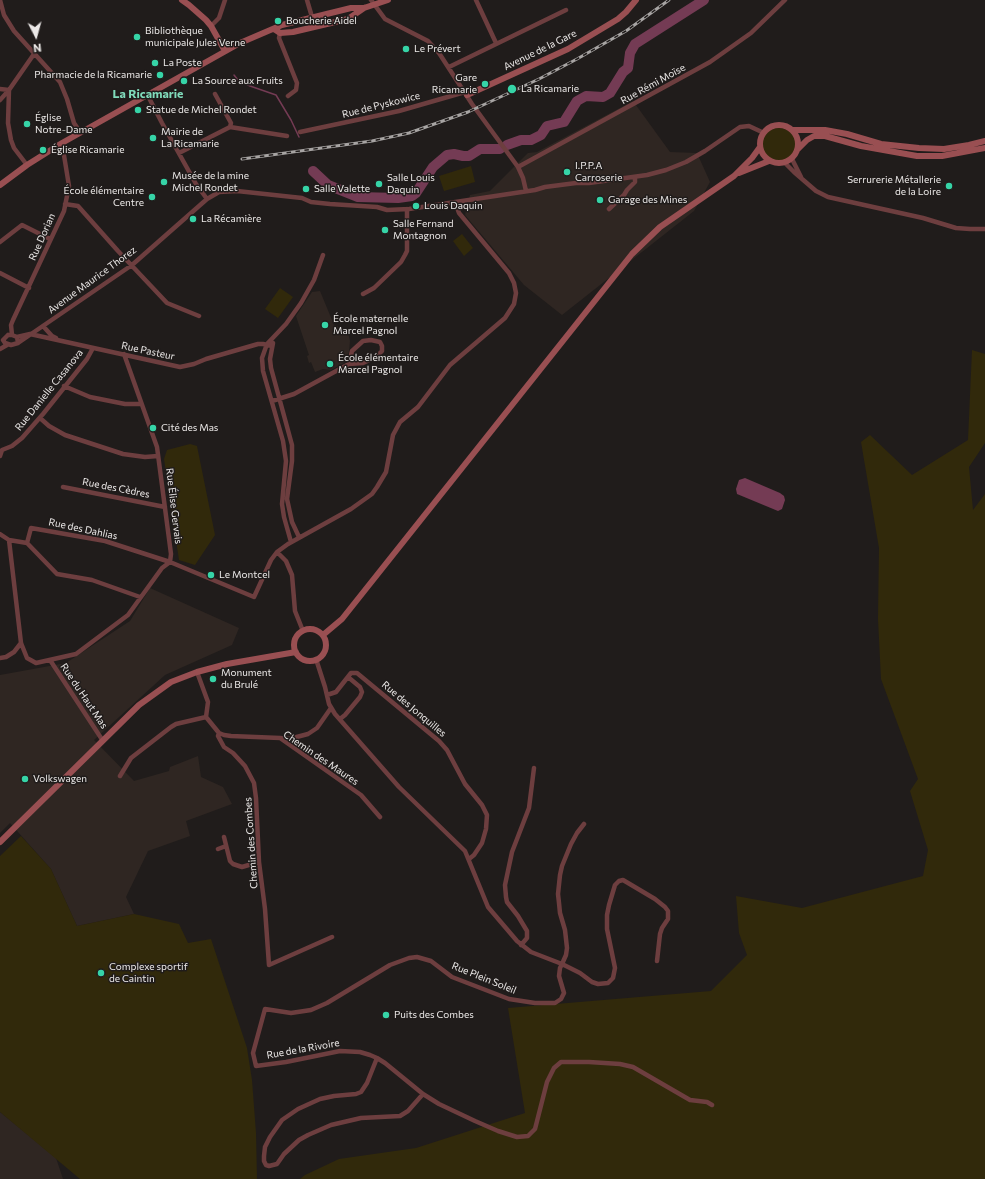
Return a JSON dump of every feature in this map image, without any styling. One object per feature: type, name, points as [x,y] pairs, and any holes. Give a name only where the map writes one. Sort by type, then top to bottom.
[{"type":"main road","points":[[182,0],[190,2],[202,15],[211,26],[225,51]]},
{"type":"main road","points":[[274,29],[280,33],[291,33],[348,19],[372,2],[388,0]]},
{"type":"main road","name":"Avenue de la Gare","points":[[466,94],[568,49],[618,19],[636,0]]},
{"type":"main road","points":[[0,185],[26,165],[62,142],[240,43],[274,29],[282,24],[350,8],[364,8]]},
{"type":"main road","points":[[798,149],[799,142],[792,130],[787,126],[780,125],[768,128],[760,140],[762,153],[769,161],[774,163],[785,163],[792,159],[798,149],[807,140],[814,136],[825,136],[861,146],[917,156],[942,156],[985,148]]},
{"type":"main road","points":[[792,130],[825,130],[847,134],[881,144],[919,148],[944,149],[985,141]]},
{"type":"main road","points":[[323,635],[342,619],[632,254],[660,228],[734,176],[752,158],[760,147]]},
{"type":"main road","points":[[734,176],[769,161]]},
{"type":"main road","points":[[314,630],[323,635],[326,642],[325,649],[322,655],[316,659],[310,661],[303,659],[296,652],[294,645],[296,638],[303,631],[314,630]]},
{"type":"main road","points":[[0,842],[145,701],[171,682],[197,672],[227,664],[296,652]]},
{"type":"street","points":[[0,0],[2,15],[14,31],[60,82],[74,123],[80,132]]},
{"type":"street","points":[[211,26],[219,18],[225,0]]},
{"type":"street","points":[[307,0],[312,17]]},
{"type":"street","points":[[476,0],[496,43]]},
{"type":"street","name":"Rue Rémi Moïse","points":[[518,167],[710,62],[751,32],[785,0]]},
{"type":"street","points":[[372,2],[385,19],[428,41],[518,167],[523,178],[526,192]]},
{"type":"street","points":[[448,67],[566,10]]},
{"type":"street","points":[[280,33],[279,38],[294,75],[297,87],[296,90],[288,96]]},
{"type":"street","points":[[0,100],[9,90],[34,54]]},
{"type":"street","points":[[0,89],[9,90]]},
{"type":"street","points":[[9,90],[8,123],[11,140],[14,148],[26,165]]},
{"type":"street","points":[[147,94],[200,191],[207,199]]},
{"type":"street","points":[[215,94],[230,123],[230,127]]},
{"type":"street","name":"Rue de Pyskowice","points":[[300,132],[399,111],[466,94]]},
{"type":"street","name":"Avenue Maurice Thorez","points":[[18,343],[132,265],[207,199],[219,192],[237,191],[302,198],[311,202],[377,207],[387,210],[408,209],[526,192],[560,185],[635,177],[659,172],[686,162],[740,127],[749,126],[764,133]]},
{"type":"street","points":[[179,153],[230,127],[287,136]]},
{"type":"street","name":"Rue Dorian","points":[[14,336],[11,325],[48,248],[50,239],[64,212],[69,186],[62,142]]},
{"type":"street","points":[[792,159],[802,179]]},
{"type":"street","points":[[785,163],[816,191],[828,196],[923,218],[956,228],[970,230],[985,229]]},
{"type":"street","points":[[609,209],[635,182],[635,177]]},
{"type":"street","points":[[9,540],[22,643],[27,658],[36,663],[76,654],[128,614],[162,568],[170,562],[254,597],[271,560],[277,552],[299,537],[351,509],[372,494],[378,487],[386,472],[393,435],[400,422],[418,407],[450,366],[505,318],[514,304],[516,293],[514,283],[509,273],[459,213],[454,202]]},
{"type":"street","points":[[65,204],[78,206],[167,303],[199,316]]},
{"type":"street","points":[[363,294],[374,288],[401,262],[405,256],[407,251],[408,209]]},
{"type":"street","points":[[0,242],[22,225],[50,239]]},
{"type":"street","points":[[291,542],[282,504],[286,460],[283,441],[263,371],[262,358],[275,336],[301,304],[314,280],[323,255]]},
{"type":"street","points":[[0,273],[29,288]]},
{"type":"street","name":"Rue Pasteur","points":[[43,326],[52,336],[62,341]]},
{"type":"street","name":"Avenue Maurice Thorez","points":[[3,340],[14,336],[30,334]]},
{"type":"street","name":"Rue Pasteur","points":[[30,334],[180,367],[258,344],[270,345]]},
{"type":"street","points":[[0,335],[7,345]]},
{"type":"street","points":[[0,349],[7,345],[17,345],[18,343],[14,336]]},
{"type":"street","points":[[272,401],[294,394],[349,364],[363,363],[376,358],[382,351],[380,342],[371,340],[364,341],[352,351],[349,364]]},
{"type":"street","points":[[270,345],[271,368],[292,445],[292,461],[287,499],[292,522],[299,537]]},
{"type":"street","name":"Rue Danielle Casanova","points":[[0,456],[2,450],[12,446],[22,438],[40,418],[87,359],[93,348]]},
{"type":"street","name":"Rue Élise Gervais","points":[[124,354],[157,447],[171,554],[170,562]]},
{"type":"street","points":[[64,386],[90,397],[125,404],[141,404]]},
{"type":"street","points":[[40,418],[49,426],[65,435],[123,454],[145,457],[158,456]]},
{"type":"street","name":"Rue des Cèdres","points":[[63,487],[165,507]]},
{"type":"street","name":"Rue des Dahlias","points":[[27,543],[31,528],[105,541],[170,562]]},
{"type":"street","points":[[0,534],[9,540],[27,543],[57,574],[92,580],[140,598]]},
{"type":"street","points":[[277,552],[286,561],[292,575],[295,611],[303,631]]},
{"type":"street","points":[[0,658],[6,657],[14,652],[22,643]]},
{"type":"street","points":[[316,659],[331,708],[399,787],[465,851],[488,907],[521,945],[536,955],[562,964],[598,984],[608,983],[613,978],[615,968],[607,929],[607,915],[615,885],[619,881],[623,880],[655,898],[668,910],[668,918],[660,934],[657,961]]},
{"type":"street","name":"Rue du Haut Mas","points":[[50,660],[103,741]]},
{"type":"street","points":[[120,776],[130,758],[171,727],[176,724],[206,717],[208,702],[197,672]]},
{"type":"street","name":"Rue des Jonquilles","points":[[348,677],[351,673],[357,673],[439,741],[447,750],[465,784],[482,805],[487,815],[486,829],[482,843],[474,855],[469,859]]},
{"type":"street","points":[[327,695],[336,692],[348,677],[360,687],[362,692],[360,697],[340,719]]},
{"type":"street","points":[[280,738],[289,739],[308,734],[317,728],[331,708]]},
{"type":"street","name":"Chemin des Combes","points":[[206,717],[219,733],[218,736],[224,747],[233,753],[246,766],[254,783],[259,862],[266,909],[269,966],[332,937]]},
{"type":"street","name":"Chemin des Maures","points":[[219,733],[231,736],[280,738],[361,795],[380,817]]},
{"type":"street","points":[[521,945],[527,938],[527,931],[507,902],[505,885],[512,852],[529,808],[534,768]]},
{"type":"street","points":[[562,964],[566,954],[567,941],[558,894],[560,875],[571,844],[584,824]]},
{"type":"street","points":[[224,837],[230,861],[233,864],[242,866],[259,862]]},
{"type":"street","points":[[218,848],[226,846]]},
{"type":"street","name":"Rue Plein Soleil","points":[[256,1066],[253,1053],[265,1009],[291,1014],[311,1010],[327,1003],[390,964],[417,957],[431,961],[452,977],[509,999],[535,1003],[555,1003],[561,999],[564,993],[559,976],[562,964]]},
{"type":"street","name":"Rue de la Rivoire","points":[[256,1066],[286,1062],[340,1051],[360,1052],[377,1058],[423,1094],[439,1104],[498,1131],[517,1137],[528,1136],[535,1129],[547,1082],[554,1068],[561,1062],[620,1064],[633,1067],[690,1100],[706,1102],[712,1105]]},
{"type":"street","points":[[377,1058],[367,1083],[360,1092],[356,1094],[320,1099],[298,1109],[282,1120],[265,1147],[264,1161],[266,1165],[269,1166],[277,1164],[284,1154],[300,1140],[331,1125],[361,1118],[400,1116],[408,1111],[423,1094]]},
{"type":"shaded area","points":[[633,101],[670,152],[697,153],[710,182],[694,211],[562,315],[524,285],[465,215],[470,195],[490,191],[528,153],[537,152]]},
{"type":"shaded area","points":[[779,128],[791,133],[796,145],[791,157],[779,162],[767,157],[762,145],[767,133]]},
{"type":"shaded area","points":[[471,166],[475,182],[444,191],[439,176]]},
{"type":"shaded area","points":[[462,234],[473,248],[464,256],[453,241]]},
{"type":"shaded area","points":[[280,288],[293,297],[278,318],[265,309]]},
{"type":"shaded area","points":[[320,291],[333,324],[348,332],[350,341],[349,352],[344,363],[331,370],[323,369],[315,372],[311,362],[309,363],[307,356],[309,355],[296,316],[312,292]]},
{"type":"shaded area","points":[[972,350],[985,354],[985,443],[969,467],[973,510],[985,494],[985,1179],[300,1179],[305,1175],[339,1159],[416,1148],[525,1113],[508,1008],[711,991],[747,955],[739,933],[736,896],[802,908],[923,876],[928,850],[910,791],[918,779],[881,679],[878,619],[879,548],[861,442],[870,435],[912,475],[968,440]]},
{"type":"shaded area","points":[[190,444],[197,446],[215,535],[195,565],[179,560],[164,459],[167,450]]},
{"type":"shaded area","points":[[745,478],[784,496],[785,500],[782,509],[778,511],[737,494],[736,489],[739,480]]},
{"type":"shaded area","points":[[150,588],[239,628],[232,645],[165,675],[94,740],[134,781],[169,771],[170,767],[198,756],[201,777],[223,787],[232,804],[186,821],[190,836],[148,851],[126,897],[134,914],[77,926],[51,869],[10,823],[0,833],[0,675],[66,663],[130,621]]},
{"type":"shaded area","name":"Complexe sportif de Caintin","points":[[21,836],[51,869],[77,926],[134,914],[179,924],[188,943],[211,939],[247,1048],[252,1080],[256,1133],[257,1179],[80,1179],[0,1112],[0,856]]},
{"type":"shaded area","points":[[0,1112],[56,1158],[63,1179],[0,1179]]},
{"type":"waterway","points":[[507,145],[521,140],[531,140],[541,135],[547,126],[564,122],[577,101],[586,96],[603,97],[610,93],[623,72],[628,68],[630,53],[635,44],[704,0]]},
{"type":"waterway","points":[[234,75],[238,80],[250,86],[276,95],[299,137]]},
{"type":"waterway","points":[[313,171],[328,185],[358,197],[398,198],[412,196],[416,193],[433,167],[447,155],[454,154],[469,156],[480,149],[500,149]]},
{"type":"railway","points":[[242,159],[372,141],[409,133],[468,112],[539,79],[577,59],[626,31],[669,0]]},
{"type":"place","name":"Boucherie Aidel","points":[[278,21]]},
{"type":"place","name":"Bibliothèque municipale Jules Verne","points":[[137,37]]},
{"type":"place","name":"Le Prévert","points":[[406,49]]},
{"type":"place","name":"La Poste","points":[[155,63]]},
{"type":"place","name":"Pharmacie de la Ricamarie","points":[[160,75]]},
{"type":"place","name":"La Source aux Fruits","points":[[184,81]]},
{"type":"place","name":"Gare Ricamarie","points":[[485,84]]},
{"type":"place","name":"La Ricamarie","points":[[512,89]]},
{"type":"place","name":"Statue de Michel Rondet","points":[[138,110]]},
{"type":"place","name":"Église Notre-Dame","points":[[27,124]]},
{"type":"place","name":"Mairie de La Ricamarie","points":[[153,138]]},
{"type":"place","name":"Église Ricamarie","points":[[43,150]]},
{"type":"place","name":"I.P.P.A Carroserie","points":[[567,172]]},
{"type":"place","name":"Musée de la mine Michel Rondet","points":[[164,182]]},
{"type":"place","name":"Salle Louis Daquin","points":[[379,184]]},
{"type":"place","name":"Serrurerie Métallerie de la Loire","points":[[949,186]]},
{"type":"place","name":"Salle Valette","points":[[306,189]]},
{"type":"place","name":"École élémentaire Centre","points":[[152,197]]},
{"type":"place","name":"Garage des Mines","points":[[600,200]]},
{"type":"place","name":"Louis Daquin","points":[[416,206]]},
{"type":"place","name":"La Récamière","points":[[193,219]]},
{"type":"place","name":"Salle Fernand Montagnon","points":[[385,230]]},
{"type":"place","name":"École maternelle Marcel Pagnol","points":[[325,325]]},
{"type":"place","name":"École élémentaire Marcel Pagnol","points":[[330,364]]},
{"type":"place","name":"Cité des Mas","points":[[153,428]]},
{"type":"place","name":"Le Montcel","points":[[211,575]]},
{"type":"place","name":"Monument du Brulé","points":[[213,679]]},
{"type":"place","name":"Volkswagen","points":[[25,779]]},
{"type":"place","name":"Complexe sportif de Caintin","points":[[101,973]]},
{"type":"place","name":"Puits des Combes","points":[[386,1015]]},
{"type":"district","name":"La Ricamarie","points":[[148,94]]}]
